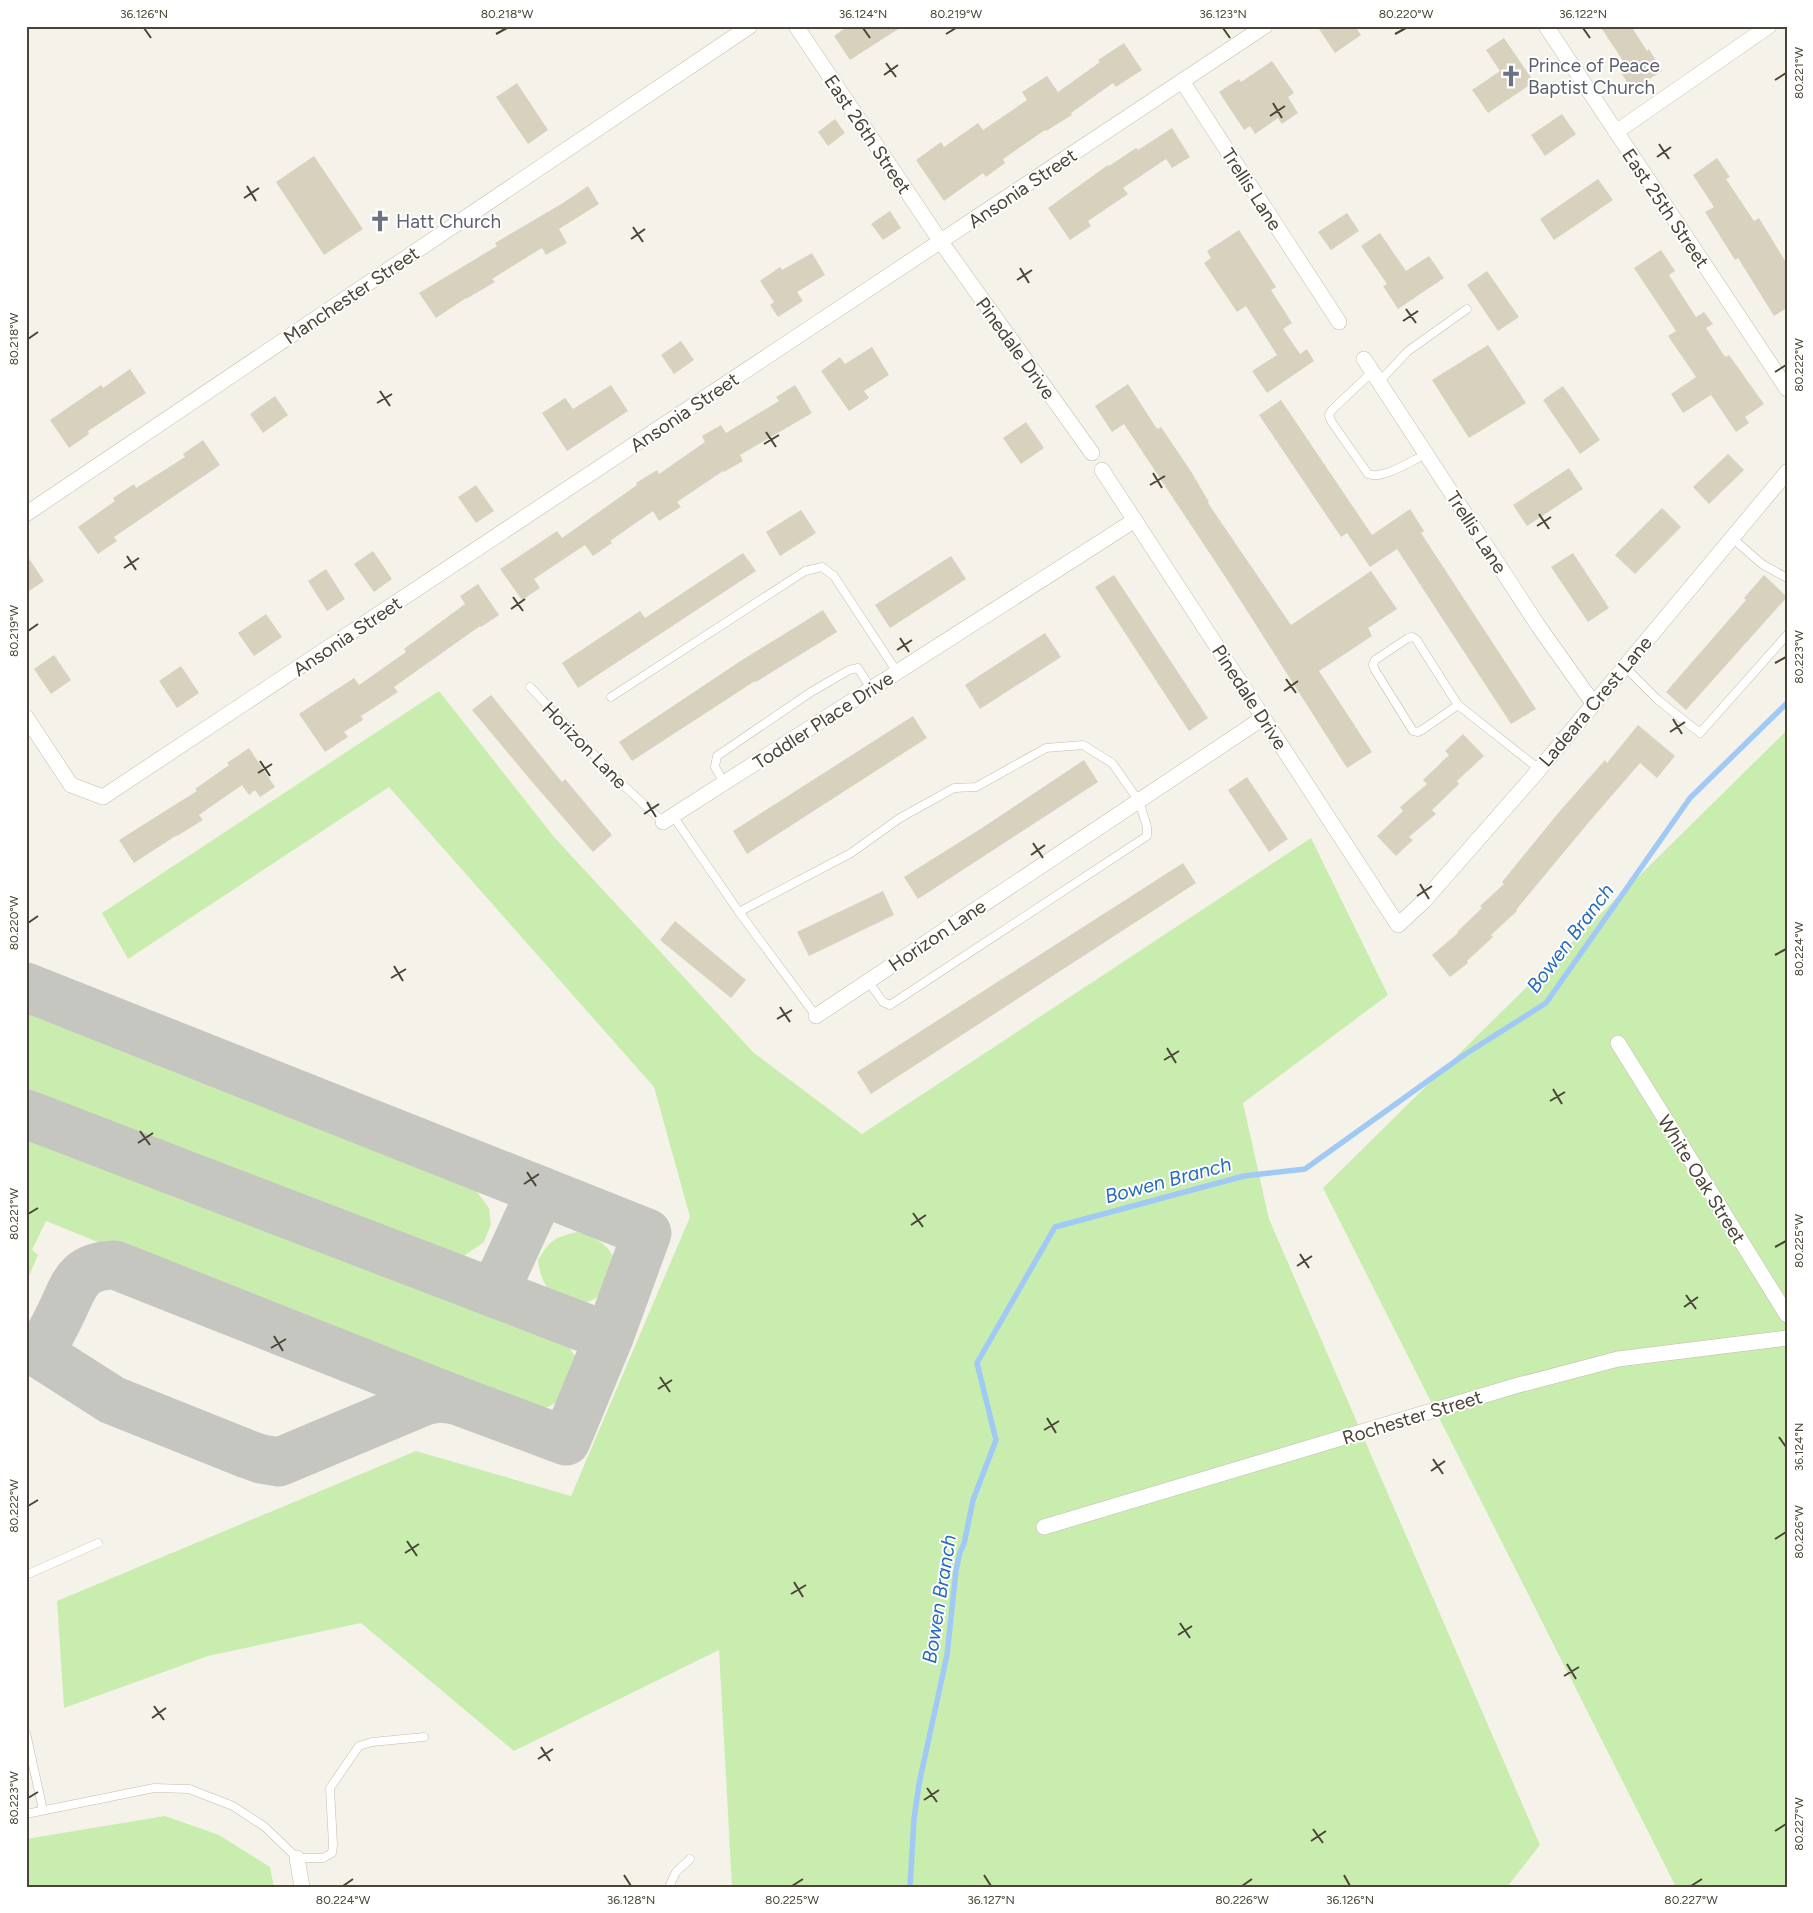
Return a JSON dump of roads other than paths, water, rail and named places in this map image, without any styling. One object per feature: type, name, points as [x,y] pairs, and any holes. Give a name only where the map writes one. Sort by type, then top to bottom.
[{"type":"street","name":"Manchester Street","points":[[26,514],[750,26]]},
{"type":"street","name":"East 26th Street","points":[[796,26],[941,242]]},
{"type":"street","name":"Ansonia Street","points":[[26,717],[71,785],[103,797],[1265,26]]},
{"type":"street","name":"East 25th Street","points":[[1546,26],[1787,389]]},
{"type":"street","points":[[1616,132],[1769,26]]},
{"type":"street","name":"Trellis Lane","points":[[1182,81],[1339,322]]},
{"type":"street","name":"Pinedale Drive","points":[[941,242],[1092,453]]},
{"type":"street","name":"Trellis Lane","points":[[1364,359],[1539,627],[1593,703]]},
{"type":"street","name":"Pinedale Drive","points":[[1102,470],[1398,926]]},
{"type":"street","name":"Ladeara Crest Lane","points":[[1398,926],[1424,901],[1539,769],[1787,472]]},
{"type":"street","name":"Toddler Place Drive","points":[[668,819],[1135,520]]},
{"type":"street","name":"Horizon Lane","points":[[816,1016],[1263,718]]},
{"type":"street","name":"White Oak Street","points":[[1618,1043],[1787,1315]]},
{"type":"street","name":"Rochester Street","points":[[1044,1527],[1516,1386],[1618,1360],[1787,1338]]},
{"type":"street","points":[[298,1858],[302,1887]]},
{"type":"lane","points":[[1426,454],[1385,474],[1374,476],[1368,474],[1330,421],[1329,415],[1332,410],[1408,351],[1467,309]]},
{"type":"lane","points":[[1732,538],[1762,564],[1787,578]]},
{"type":"lane","points":[[611,697],[805,571],[822,567],[834,576],[897,672]]},
{"type":"lane","points":[[1624,666],[1658,700],[1700,733],[1787,635]]},
{"type":"lane","points":[[1458,706],[1422,730],[1418,732],[1413,731],[1374,670],[1375,660],[1412,637],[1419,643],[1458,706],[1539,769]]},
{"type":"lane","points":[[724,783],[716,767],[717,756],[811,692],[849,670],[858,668],[871,689]]},
{"type":"lane","name":"Horizon Lane","points":[[530,687],[620,783],[668,819],[740,912],[816,1016]]},
{"type":"lane","points":[[740,912],[851,853],[900,818],[954,788],[976,787],[1046,748],[1083,745],[1112,763],[1139,801],[1147,827],[1146,836],[890,1005],[883,1002],[868,981]]},
{"type":"lane","points":[[26,1575],[98,1544]]},
{"type":"lane","points":[[26,1733],[42,1810]]},
{"type":"lane","points":[[26,1814],[154,1788],[189,1789],[233,1806],[265,1826],[298,1858],[323,1858],[332,1853],[330,1788],[359,1746],[372,1742],[424,1737]]},
{"type":"lane","points":[[669,1887],[676,1872],[690,1859]]},
{"type":"waterway","name":"Bowen Branch","points":[[910,1887],[914,1819],[919,1784],[947,1655],[956,1571],[973,1500],[996,1440],[977,1363],[1055,1227],[1244,1176],[1305,1169],[1464,1055],[1546,1003],[1690,798],[1787,703]]},
{"type":"place","name":"Prince of Peace Baptist Church","points":[[1511,76]]},
{"type":"place","name":"Hatt Church","points":[[380,221]]}]
